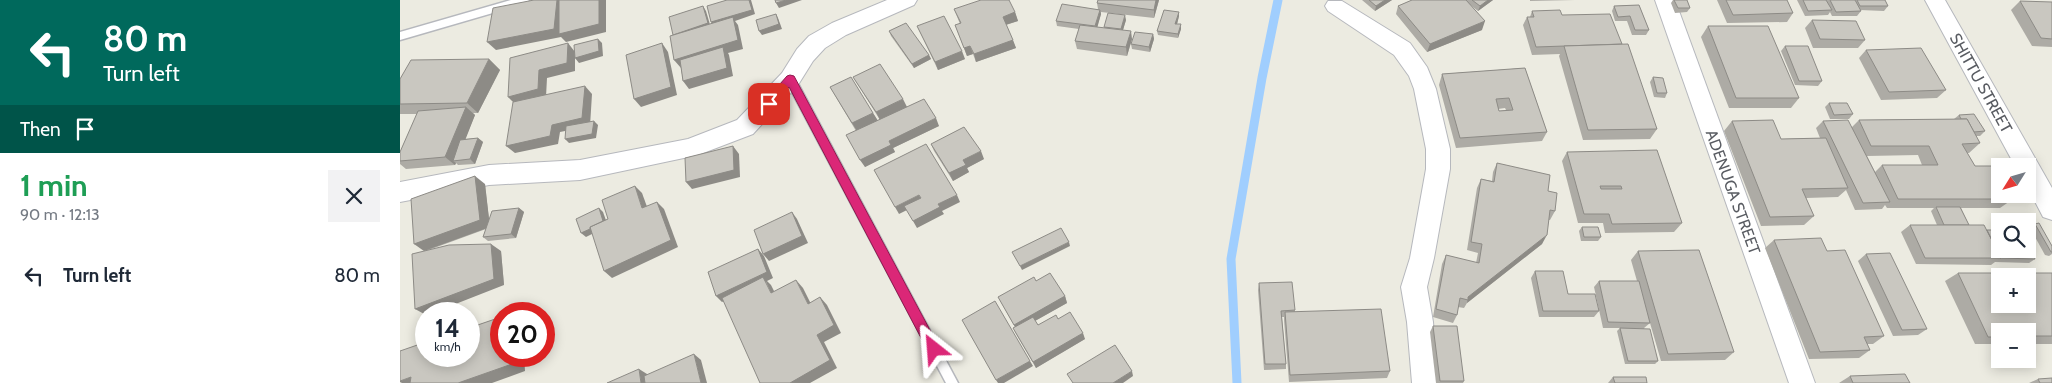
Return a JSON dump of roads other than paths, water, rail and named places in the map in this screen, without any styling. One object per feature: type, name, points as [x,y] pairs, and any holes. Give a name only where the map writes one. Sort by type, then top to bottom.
[{"type":"street","points":[[400,192],[489,175],[580,170],[690,148],[745,127],[790,79],[805,55],[817,42],[839,29],[906,0]]},
{"type":"street","name":"ADENUGA STREET","points":[[1665,0],[1802,383]]},
{"type":"street","name":"SHITTU STREET","points":[[1935,0],[2022,158]]},
{"type":"street","points":[[1335,6],[1402,49],[1419,72],[1425,89],[1438,149],[1438,169],[1422,258],[1414,287],[1420,322],[1425,383]]},
{"type":"street","name":"SHITTU STREET","points":[[2036,182],[2052,210]]},
{"type":"lane","points":[[400,36],[524,0]]},
{"type":"lane","points":[[790,79],[952,382]]},
{"type":"waterway","points":[[1237,383],[1231,259],[1262,78],[1278,0]]}]
